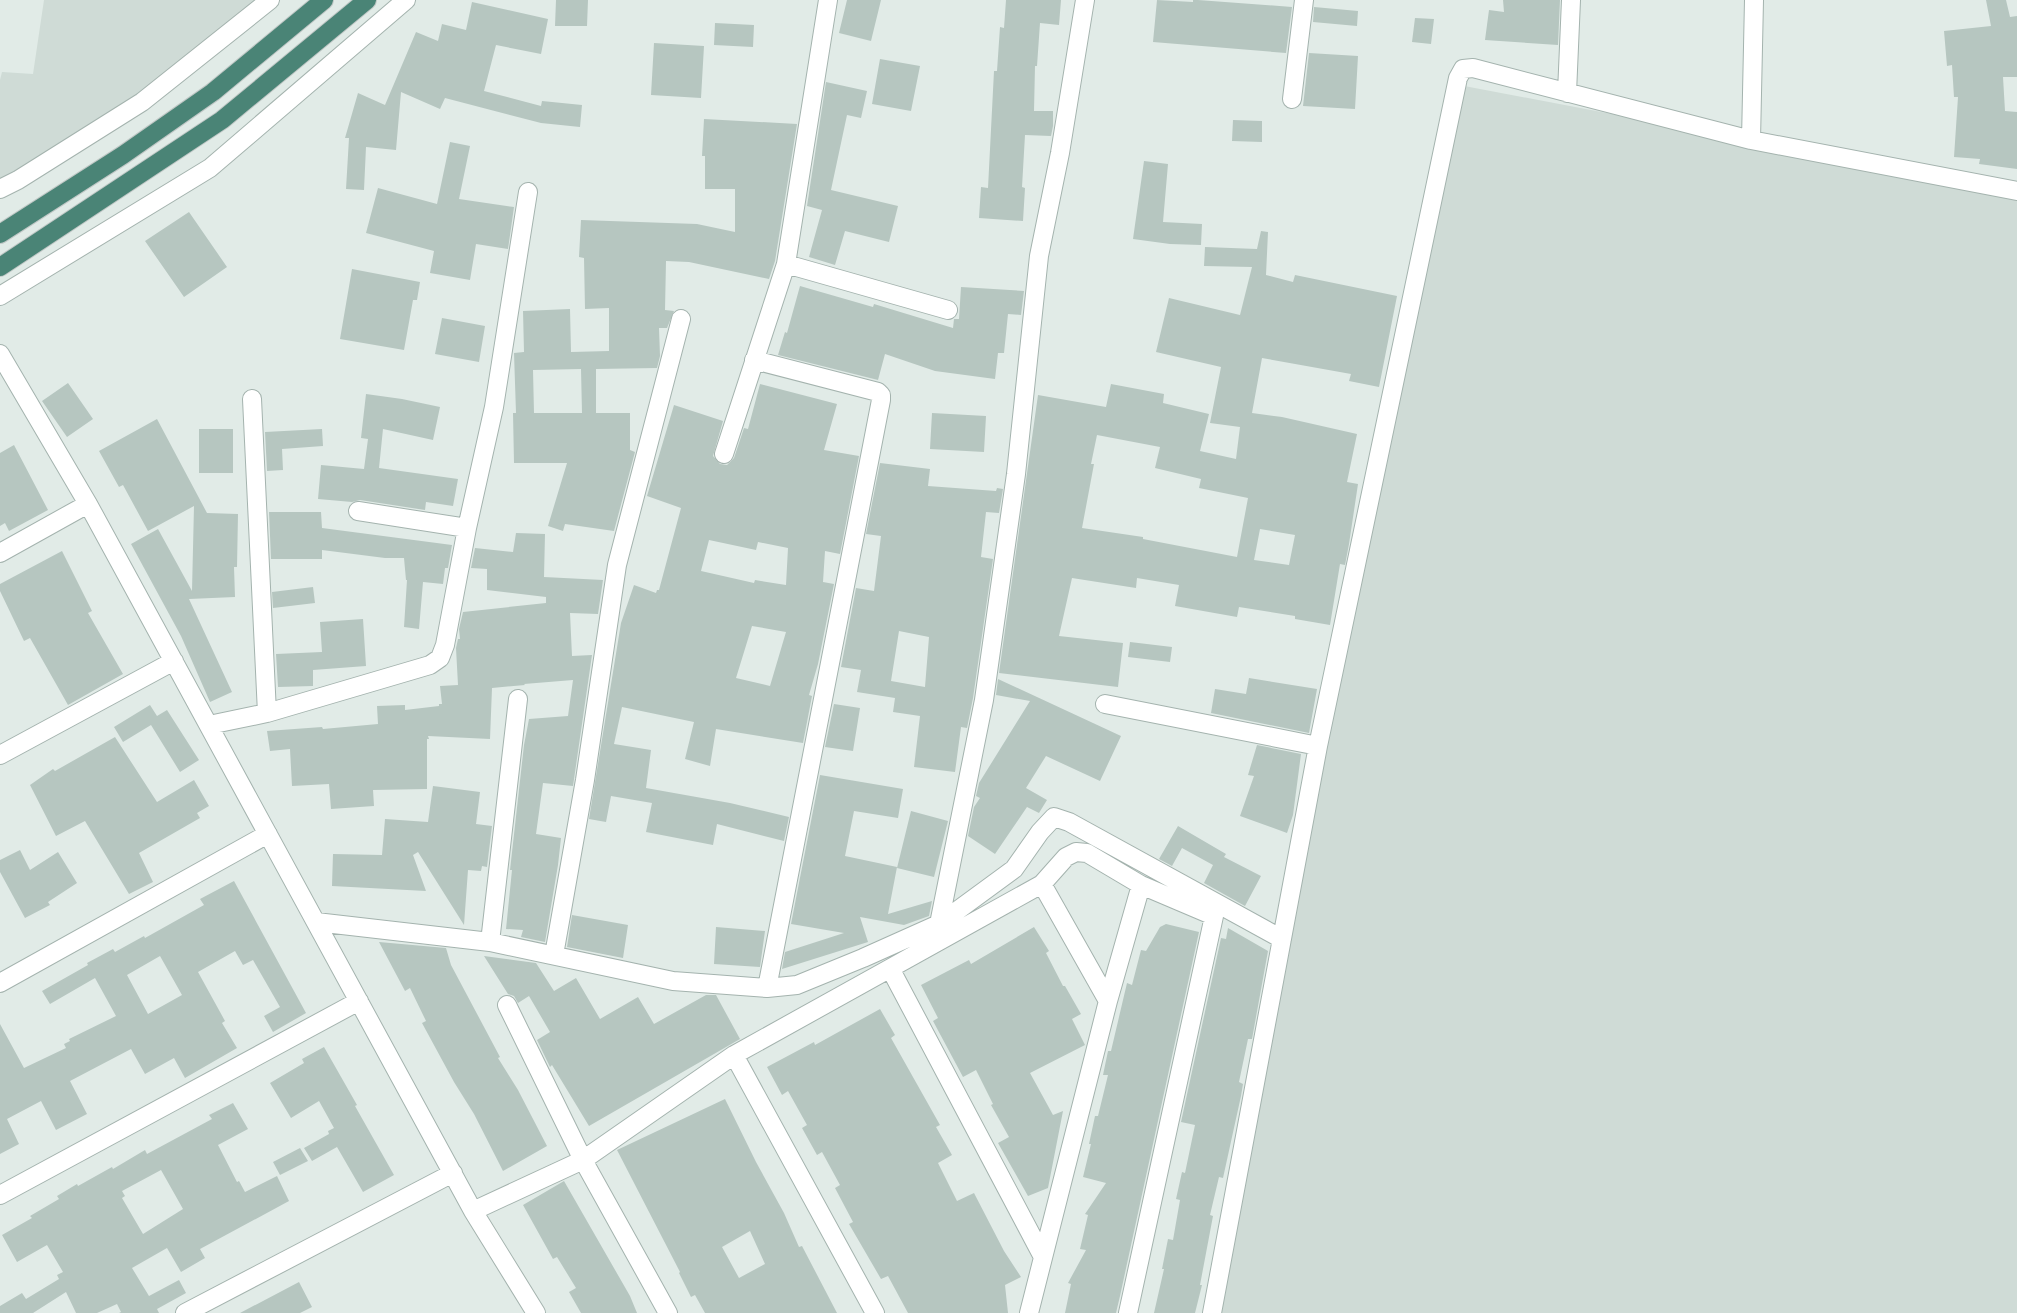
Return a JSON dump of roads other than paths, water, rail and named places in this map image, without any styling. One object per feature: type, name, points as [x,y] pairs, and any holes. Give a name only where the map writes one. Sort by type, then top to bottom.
[{"type":"highway","points":[[0,234],[123,155],[213,92],[324,0]]},
{"type":"highway","points":[[0,267],[222,120],[367,0]]},
{"type":"street","points":[[0,189],[142,102],[270,0]]},
{"type":"street","points":[[0,296],[210,168],[406,0]]},
{"type":"street","points":[[724,454],[786,264],[828,0]]},
{"type":"street","points":[[939,924],[984,700],[1016,474],[1039,256],[1060,153],[1085,0]]},
{"type":"street","points":[[1293,99],[1304,0]]},
{"type":"street","points":[[1567,93],[1571,0]]},
{"type":"street","points":[[1751,140],[1754,0]]},
{"type":"street","points":[[1212,1313],[1318,746],[1458,78],[1464,69],[1473,68],[1751,140],[2017,191]]},
{"type":"street","points":[[209,725],[267,712],[430,665],[440,658],[445,645],[467,528],[494,407],[528,192]]},
{"type":"street","points":[[786,264],[948,310]]},
{"type":"street","points":[[554,955],[585,780],[617,565],[681,319]]},
{"type":"street","points":[[0,354],[88,504],[473,1211],[536,1313]]},
{"type":"street","points":[[754,360],[878,392],[881,395],[767,988]]},
{"type":"street","points":[[252,399],[267,712]]},
{"type":"street","points":[[0,553],[88,504]]},
{"type":"street","points":[[358,512],[467,528]]},
{"type":"street","points":[[0,755],[174,661]]},
{"type":"street","points":[[490,942],[518,699]]},
{"type":"street","points":[[1105,704],[1318,746]]},
{"type":"street","points":[[316,922],[490,942],[673,981],[767,988],[797,985],[939,924],[1014,869],[1040,832],[1054,817],[1069,822],[1282,939]]},
{"type":"street","points":[[0,983],[268,834]]},
{"type":"street","points":[[473,1211],[582,1160],[734,1055],[891,970],[1042,884],[1066,857],[1076,852],[1087,853],[1141,885],[1214,916],[1128,1313]]},
{"type":"street","points":[[1042,884],[1108,1001]]},
{"type":"street","points":[[1029,1313],[1108,1001],[1141,885]]},
{"type":"street","points":[[891,970],[1044,1257]]},
{"type":"street","points":[[0,1195],[359,1001]]},
{"type":"street","points":[[507,1005],[582,1160],[668,1313]]},
{"type":"street","points":[[734,1055],[876,1313]]},
{"type":"street","points":[[184,1313],[453,1173]]}]
